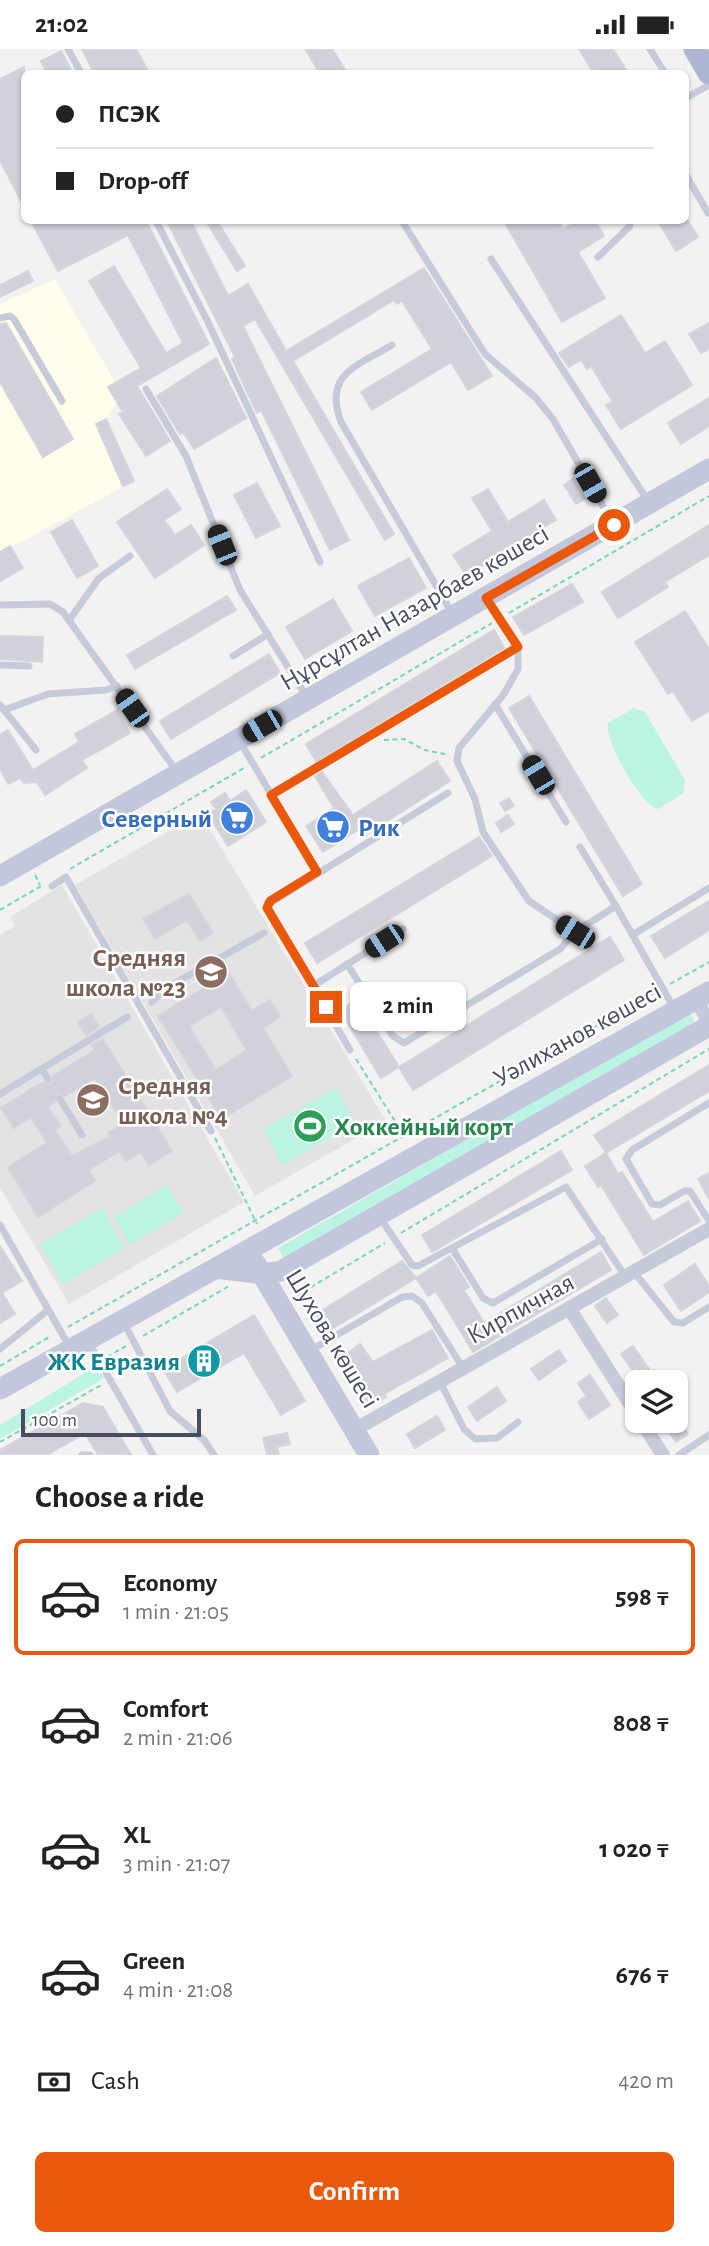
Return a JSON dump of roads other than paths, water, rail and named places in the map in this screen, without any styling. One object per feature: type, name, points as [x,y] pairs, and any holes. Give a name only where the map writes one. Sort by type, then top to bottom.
[{"type":"main road","points":[[695,49],[709,73]]},
{"type":"main road","name":"Нұрсұлтан Назарбаев көшесі","points":[[0,876],[709,469]]},
{"type":"main road","name":"Уәлиханов көшесі","points":[[0,1389],[73,1340],[122,1321],[703,996]]},
{"type":"main road","points":[[216,1268],[262,1274],[281,1271],[709,1024]]},
{"type":"main road","name":"Шухова көшесі","points":[[247,1250],[369,1455]]},
{"type":"street","points":[[703,996],[709,1024]]},
{"type":"street","name":"Кирпичная","points":[[354,1430],[709,1229]]},
{"type":"street","points":[[569,1308],[625,1396]]},
{"type":"street","points":[[649,1433],[663,1455]]},
{"type":"lane","points":[[68,49],[78,70]]},
{"type":"lane","points":[[650,49],[663,70]]},
{"type":"lane","points":[[689,96],[709,85]]},
{"type":"lane","points":[[689,180],[708,213]]},
{"type":"lane","points":[[158,224],[207,320],[320,562]]},
{"type":"lane","points":[[404,224],[485,354],[534,397],[553,419],[614,525]]},
{"type":"lane","points":[[598,257],[630,224]]},
{"type":"lane","points":[[491,259],[650,505]]},
{"type":"lane","points":[[0,318],[10,316],[14,319],[62,401]]},
{"type":"lane","points":[[392,345],[346,371],[336,386],[336,406],[341,422],[454,616]]},
{"type":"lane","points":[[146,390],[186,456],[240,590],[309,699]]},
{"type":"lane","points":[[70,619],[99,578],[130,556]]},
{"type":"lane","points":[[486,598],[518,647],[520,659],[516,677],[459,748],[457,755],[475,799],[483,832],[522,891],[539,910],[575,932]]},
{"type":"lane","points":[[0,605],[50,604],[70,619],[178,774]]},
{"type":"lane","points":[[233,656],[268,634]]},
{"type":"lane","points":[[271,795],[518,647]]},
{"type":"lane","points":[[0,665],[29,666]]},
{"type":"lane","points":[[36,750],[2,707],[48,694],[106,690],[117,686]]},
{"type":"lane","points":[[495,703],[566,822]]},
{"type":"lane","points":[[238,739],[317,872]]},
{"type":"lane","points":[[350,1049],[267,905],[449,793]]},
{"type":"lane","points":[[580,847],[634,934],[676,1011]]},
{"type":"lane","points":[[50,883],[66,877],[211,1131]]},
{"type":"lane","points":[[634,934],[709,888]]},
{"type":"lane","points":[[347,964],[393,1036],[404,1043],[560,949],[575,932],[616,907]]},
{"type":"lane","points":[[313,986],[402,929]]},
{"type":"lane","points":[[152,1002],[168,987],[264,933]]},
{"type":"lane","points":[[0,1094],[127,1017]]},
{"type":"lane","points":[[42,1069],[48,1079]]},
{"type":"lane","points":[[60,1099],[82,1135]]},
{"type":"lane","points":[[709,1103],[632,1150],[626,1159],[652,1204],[660,1205],[684,1191],[690,1191],[709,1221]]},
{"type":"lane","points":[[378,1214],[415,1267],[566,1187],[602,1239],[674,1322],[683,1323],[709,1307]]},
{"type":"lane","points":[[0,1225],[48,1310],[73,1340],[100,1361],[153,1455]]},
{"type":"lane","points":[[452,1248],[483,1299],[493,1303],[602,1239]]},
{"type":"lane","points":[[308,1352],[402,1297],[412,1296],[422,1303],[463,1368]]},
{"type":"lane","points":[[0,1349],[48,1310]]},
{"type":"lane","points":[[122,1321],[170,1411],[204,1440],[214,1455]]},
{"type":"lane","points":[[440,1382],[464,1429],[475,1439],[497,1438],[518,1422]]},
{"type":"lane","points":[[679,1455],[709,1436]]},
{"type":"lane","points":[[82,1455],[90,1455]]},
{"type":"place","name":"Северный","points":[[237,818]]},
{"type":"place","name":"Рик","points":[[333,827]]},
{"type":"place","name":"Средняя школа №23","points":[[211,972]]},
{"type":"place","name":"Средняя школа №4","points":[[93,1100]]},
{"type":"place","name":"Хоккейный корт","points":[[310,1126]]},
{"type":"place","name":"ЖК Евразия","points":[[204,1361]]}]
